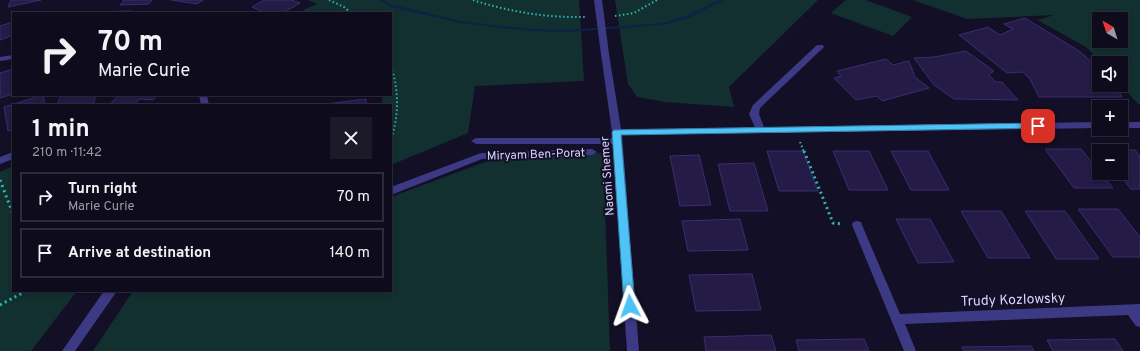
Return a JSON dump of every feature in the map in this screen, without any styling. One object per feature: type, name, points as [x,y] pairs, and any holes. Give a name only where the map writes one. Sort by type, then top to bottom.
[{"type":"street","name":"Naomi Shemer","points":[[598,0],[617,137],[633,351]]},
{"type":"street","points":[[760,130],[754,114],[756,107],[820,47]]},
{"type":"street","points":[[0,60],[12,57]]},
{"type":"street","points":[[1128,125],[1140,124]]},
{"type":"street","points":[[476,141],[617,137],[760,130],[1092,125]]},
{"type":"street","name":"Miryam Ben-Porat","points":[[392,192],[481,156],[592,152]]},
{"type":"street","points":[[0,161],[12,155]]},
{"type":"street","points":[[857,225],[910,351]]},
{"type":"street","points":[[68,351],[110,292]]},
{"type":"street","name":"Trudy Kozlowsky","points":[[897,319],[1135,309],[1140,322]]},
{"type":"path","points":[[329,0],[344,7],[350,12]]},
{"type":"path","points":[[473,0],[501,9],[524,14],[557,17],[590,17]]},
{"type":"path","points":[[613,16],[634,13],[657,0]]},
{"type":"path","points":[[392,71],[398,103],[392,138]]},
{"type":"path","points":[[794,130],[833,223],[857,225]]},
{"type":"path","points":[[0,180],[12,211]]},
{"type":"path","points":[[0,305],[24,292]]},
{"type":"green space","points":[[308,0],[579,0],[584,81],[475,86],[468,133],[392,165],[392,104],[382,104],[382,96],[392,96],[392,12],[306,12],[303,10],[317,4]]},
{"type":"green space","points":[[615,0],[818,0],[729,87],[734,107],[665,102],[637,97],[628,84]]},
{"type":"green space","points":[[846,0],[866,0],[912,17],[893,36],[831,13]]},
{"type":"green space","points":[[913,0],[1140,0],[1140,104],[1138,104],[1127,92],[1128,56],[1094,56],[1086,47],[1037,20],[1054,15],[967,19]]},
{"type":"green space","points":[[603,153],[610,351],[93,351],[132,292],[392,292],[392,197],[499,158]]},
{"type":"green space","points":[[12,166],[12,292],[76,292],[31,351],[0,351],[0,172]]},
{"type":"building","points":[[11,0],[41,0],[8,7]]},
{"type":"building","points":[[124,0],[152,0],[149,4],[120,5]]},
{"type":"building","points":[[171,0],[203,0],[197,4]]},
{"type":"building","points":[[264,0],[291,0],[300,3],[285,12],[264,12],[252,7]]},
{"type":"building","points":[[131,11],[130,12],[89,12]]},
{"type":"building","points":[[1025,18],[1079,51],[1092,62],[1092,92],[1119,92],[1122,97],[1039,97],[1030,79],[1023,72],[1007,73],[959,35],[988,27],[1000,35],[1013,29],[1004,24]]},
{"type":"building","points":[[12,22],[12,35],[0,40],[0,26]]},
{"type":"building","points":[[966,51],[994,71],[989,75],[996,82],[1002,82],[1018,100],[954,99],[934,85],[914,58],[934,57]]},
{"type":"building","points":[[886,59],[893,65],[909,61],[915,77],[929,88],[882,101],[877,96],[856,100],[834,78],[841,76],[837,71]]},
{"type":"building","points":[[12,69],[12,94],[0,98],[0,73]]},
{"type":"building","points":[[43,96],[45,104],[14,104]]},
{"type":"building","points":[[61,96],[96,96],[93,104],[57,104]]},
{"type":"building","points":[[118,96],[157,96],[153,100],[139,99],[135,104],[110,104]]},
{"type":"building","points":[[366,99],[366,104],[326,104]]},
{"type":"building","points":[[12,105],[12,130],[8,131],[4,107]]},
{"type":"building","points":[[1045,149],[1081,149],[1092,162],[1092,180],[1107,180],[1113,188],[1074,188]]},
{"type":"building","points":[[1128,150],[1135,150],[1140,156],[1140,189],[1131,189],[1124,180],[1128,180]]},
{"type":"building","points":[[767,151],[803,151],[818,191],[779,191]]},
{"type":"building","points":[[833,151],[869,151],[888,190],[849,190]]},
{"type":"building","points":[[891,151],[928,151],[949,190],[911,190]]},
{"type":"building","points":[[699,155],[711,205],[680,206],[670,156]]},
{"type":"building","points":[[754,163],[768,211],[730,211],[718,164]]},
{"type":"building","points":[[1078,209],[1118,209],[1140,237],[1140,257],[1113,257]]},
{"type":"building","points":[[961,211],[1001,211],[1030,258],[988,258]]},
{"type":"building","points":[[1025,211],[1065,211],[1099,259],[1056,259]]},
{"type":"building","points":[[740,219],[748,250],[688,251],[682,221]]},
{"type":"building","points":[[896,219],[930,219],[954,262],[918,263]]},
{"type":"building","points":[[752,274],[761,310],[696,311],[689,275]]},
{"type":"building","points":[[771,335],[776,351],[706,351],[704,337]]},
{"type":"building","points":[[864,339],[869,351],[799,351],[796,340]]},
{"type":"building","points":[[1115,339],[1123,351],[1053,351],[1047,340]]},
{"type":"building","points":[[1031,346],[1034,351],[964,351],[962,347]]},
{"type":"waterway","points":[[381,0],[393,6],[461,22],[529,30],[566,31],[663,24],[687,17],[722,0]]},
{"type":"route","points":[[630,306],[617,132],[1038,126]]}]
